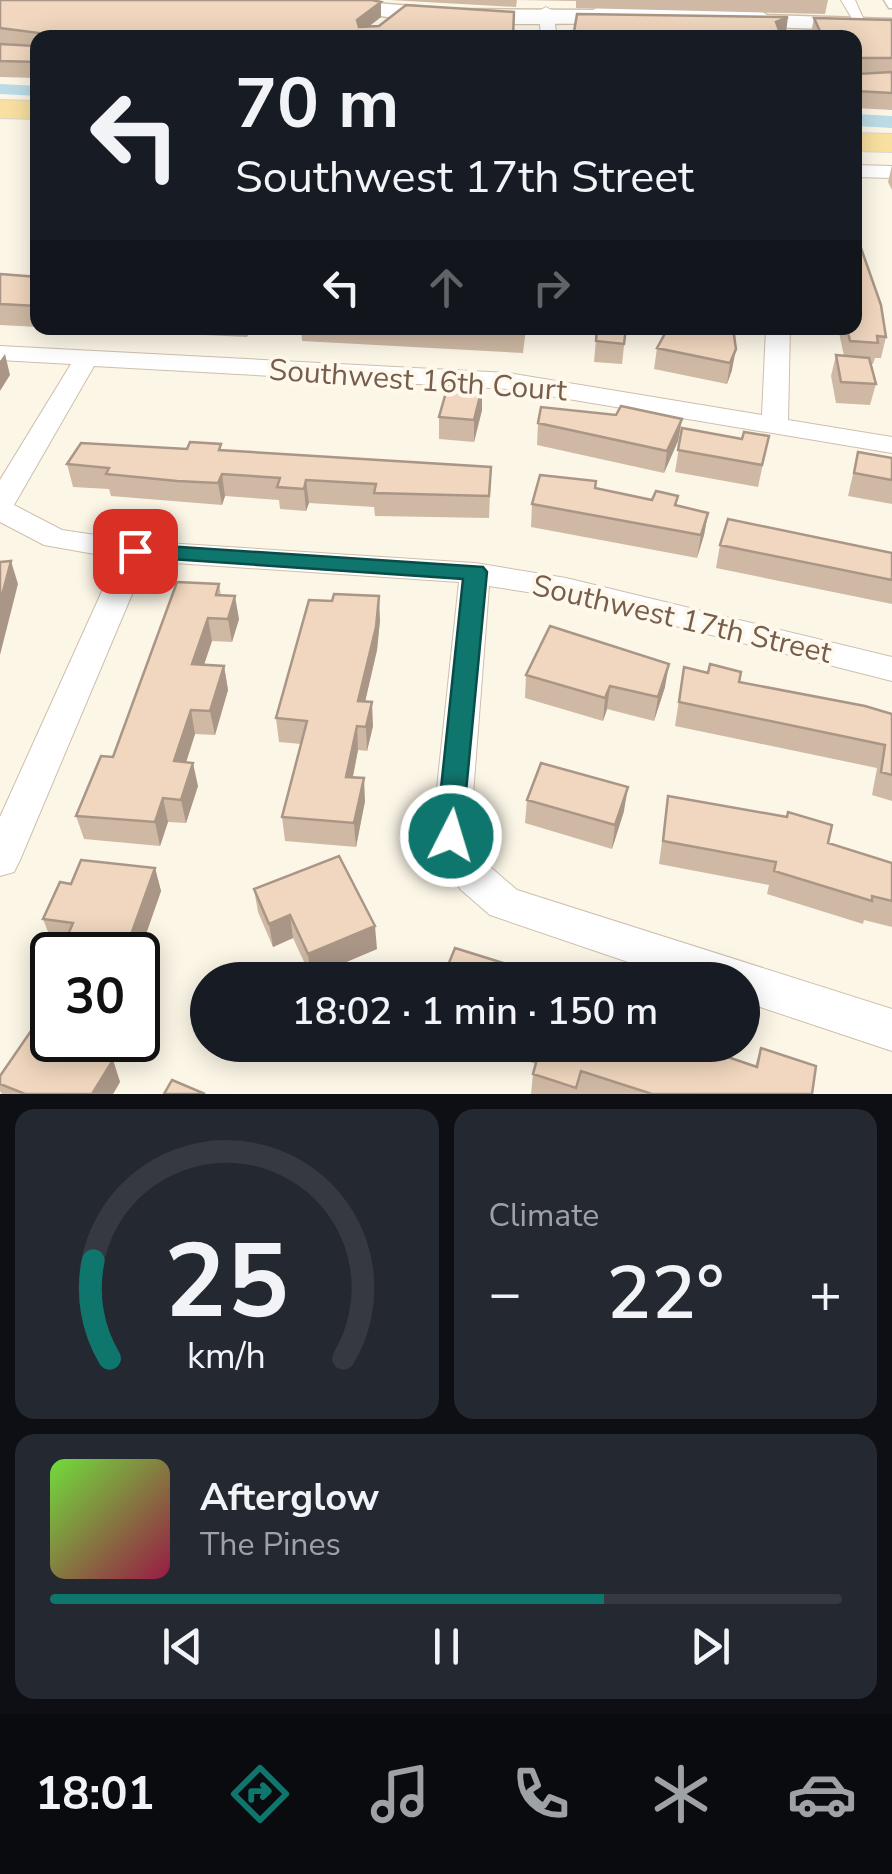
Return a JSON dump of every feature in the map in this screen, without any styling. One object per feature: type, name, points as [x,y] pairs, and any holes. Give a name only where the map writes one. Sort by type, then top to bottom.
[{"type":"main road","points":[[0,108],[30,110]]},
{"type":"main road","points":[[0,127],[30,129]]},
{"type":"main road","points":[[862,142],[892,143]]},
{"type":"main road","points":[[862,160],[892,162]]},
{"type":"street","points":[[345,0],[400,15],[548,22],[856,14],[892,21]]},
{"type":"street","points":[[380,0],[400,15]]},
{"type":"street","points":[[862,170],[892,172]]},
{"type":"street","points":[[774,422],[778,335]]},
{"type":"street","name":"Southwest 16th Court","points":[[0,353],[508,381],[774,422],[892,445]]},
{"type":"street","points":[[0,507],[86,359]]},
{"type":"street","name":"Southwest 17th Street","points":[[0,507],[55,538],[135,551],[475,572],[566,588],[892,668]]},
{"type":"street","points":[[0,860],[135,551]]},
{"type":"street","points":[[475,572],[451,836],[474,877],[504,903],[686,962]]},
{"type":"street","points":[[760,986],[892,1030]]},
{"type":"building","points":[[0,0],[381,2],[357,20],[359,27],[379,26],[406,5],[514,12],[513,30],[30,32],[0,28]]},
{"type":"building","points":[[577,14],[788,17],[776,22],[779,30],[574,30]]},
{"type":"building","points":[[814,18],[892,20],[892,58],[862,58],[862,30],[819,30]]},
{"type":"building","points":[[0,44],[30,46],[30,62],[0,61]]},
{"type":"building","points":[[892,72],[892,93],[862,91],[862,74]]},
{"type":"building","points":[[862,251],[881,305],[886,337],[877,336],[878,343],[850,341],[849,335],[862,335]]},
{"type":"building","points":[[0,274],[30,276],[30,306],[0,304]]},
{"type":"building","points":[[596,335],[625,335],[624,344],[596,341]]},
{"type":"building","points":[[664,335],[734,335],[736,349],[730,363],[657,348]]},
{"type":"building","points":[[836,355],[869,358],[876,384],[841,382]]},
{"type":"building","points":[[448,385],[482,388],[474,420],[439,417]]},
{"type":"building","points":[[621,406],[682,419],[667,451],[538,423],[541,407],[616,415]]},
{"type":"building","points":[[682,428],[742,439],[744,432],[769,436],[762,465],[678,450]]},
{"type":"building","points":[[190,442],[221,444],[219,450],[491,467],[489,496],[374,493],[376,484],[306,480],[304,489],[277,487],[280,478],[222,474],[218,483],[177,481],[106,474],[109,468],[67,464],[81,443],[187,449]]},
{"type":"building","points":[[858,452],[892,458],[892,480],[854,473]]},
{"type":"building","points":[[540,475],[596,481],[595,488],[652,500],[656,491],[678,496],[675,505],[708,513],[701,535],[532,504]]},
{"type":"building","points":[[728,519],[892,553],[892,580],[720,545]]},
{"type":"building","points":[[11,561],[0,603],[0,562]]},
{"type":"building","points":[[177,582],[219,584],[216,595],[235,596],[228,619],[208,618],[192,664],[224,666],[210,711],[191,710],[174,761],[193,763],[181,800],[163,798],[155,822],[76,816],[101,756],[113,757]]},
{"type":"building","points":[[334,594],[379,596],[376,627],[358,701],[372,702],[366,727],[357,726],[346,777],[364,778],[354,823],[282,817],[307,721],[276,718],[309,600],[332,601]]},
{"type":"building","points":[[550,626],[669,664],[658,697],[610,686],[605,698],[526,675]]},
{"type":"building","points":[[710,664],[741,672],[739,682],[892,714],[892,775],[881,772],[885,745],[679,702],[684,667],[708,673]]},
{"type":"building","points":[[541,763],[628,787],[615,825],[527,800]]},
{"type":"building","points":[[668,796],[787,817],[788,812],[832,825],[828,843],[892,863],[892,901],[872,896],[872,901],[774,871],[776,862],[663,841]]},
{"type":"building","points":[[339,856],[375,926],[308,954],[290,915],[269,924],[254,889]]},
{"type":"building","points":[[81,860],[155,868],[132,932],[69,932],[73,923],[43,919],[60,882],[71,884]]},
{"type":"building","points":[[455,948],[500,962],[449,962]]},
{"type":"building","points":[[30,1032],[30,1062],[112,1062],[92,1094],[25,1094],[0,1084],[0,1076]]},
{"type":"building","points":[[761,1048],[816,1066],[812,1094],[652,1094],[581,1071],[576,1088],[533,1074],[536,1062],[742,1062],[757,1067]]},
{"type":"building","points":[[172,1080],[205,1094],[164,1094]]},
{"type":"waterway","points":[[0,89],[30,91]]},
{"type":"waterway","points":[[862,120],[892,122]]},
{"type":"route","points":[[135,551],[475,572],[451,836]]}]
